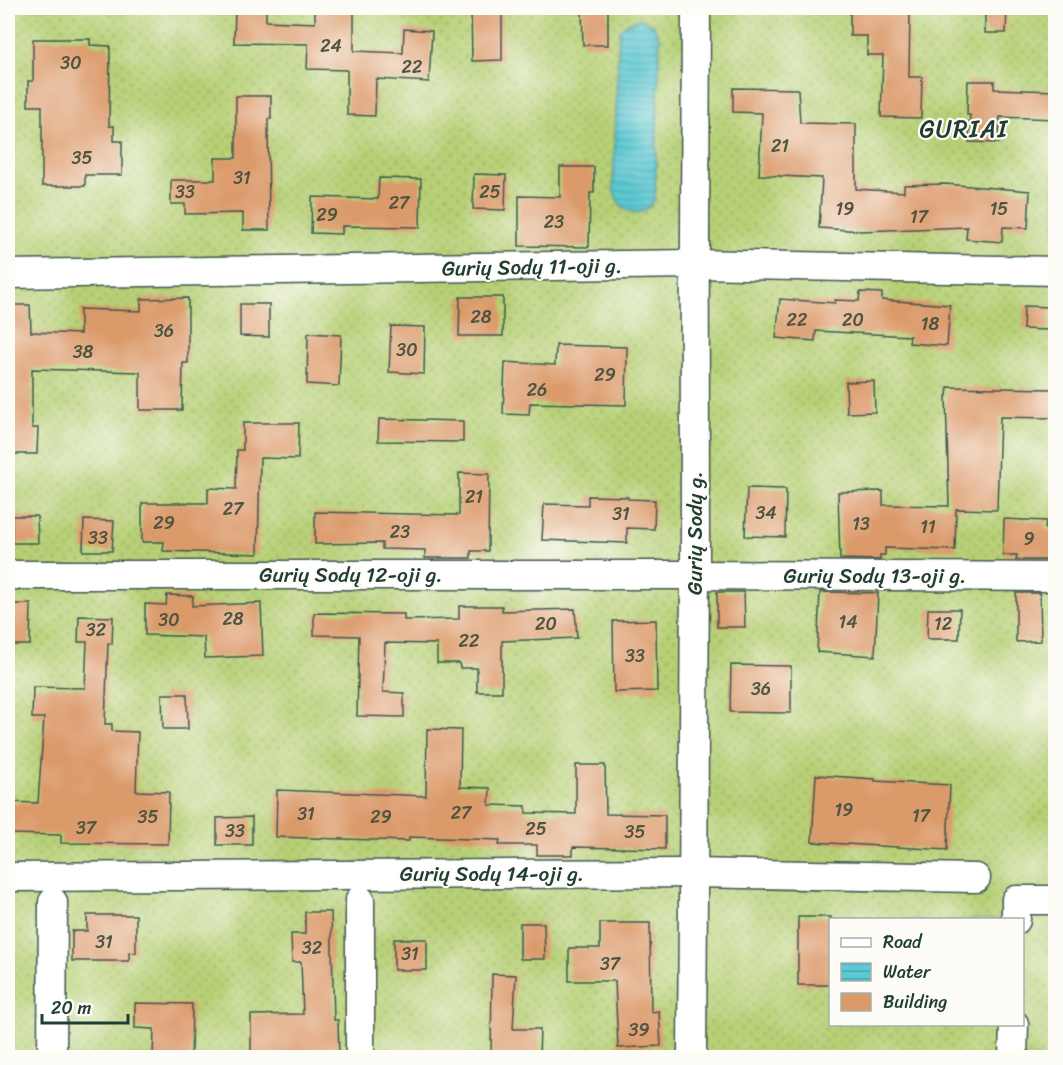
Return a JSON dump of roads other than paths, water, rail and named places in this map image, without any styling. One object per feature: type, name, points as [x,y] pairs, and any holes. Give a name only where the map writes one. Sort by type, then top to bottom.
[{"type":"street","name":"Gurių Sodų g.","points":[[692,1058],[695,575],[693,264],[696,8]]},
{"type":"street","name":"Gurių Sodų 11-oji g.","points":[[8,274],[693,264],[1056,271]]},
{"type":"street","name":"Gurių Sodų 12-oji g.","points":[[8,574],[695,575]]},
{"type":"street","name":"Gurių Sodų 13-oji g.","points":[[695,575],[1056,577]]},
{"type":"street","name":"Gurių Sodų 14-oji g.","points":[[8,877],[692,873],[976,878]]},
{"type":"street","points":[[360,900],[360,1058]]},
{"type":"street","points":[[1016,910],[1056,900]]},
{"type":"street","points":[[52,1058],[53,902]]},
{"type":"street","points":[[1013,1058],[1014,1026]]},
{"type":"water","points":[[641,19],[653,24],[660,38],[655,198],[650,206],[637,213],[624,208],[615,194],[613,185],[619,31],[627,23]]},
{"type":"district","name":"GURIAI","points":[[964,129]]}]
